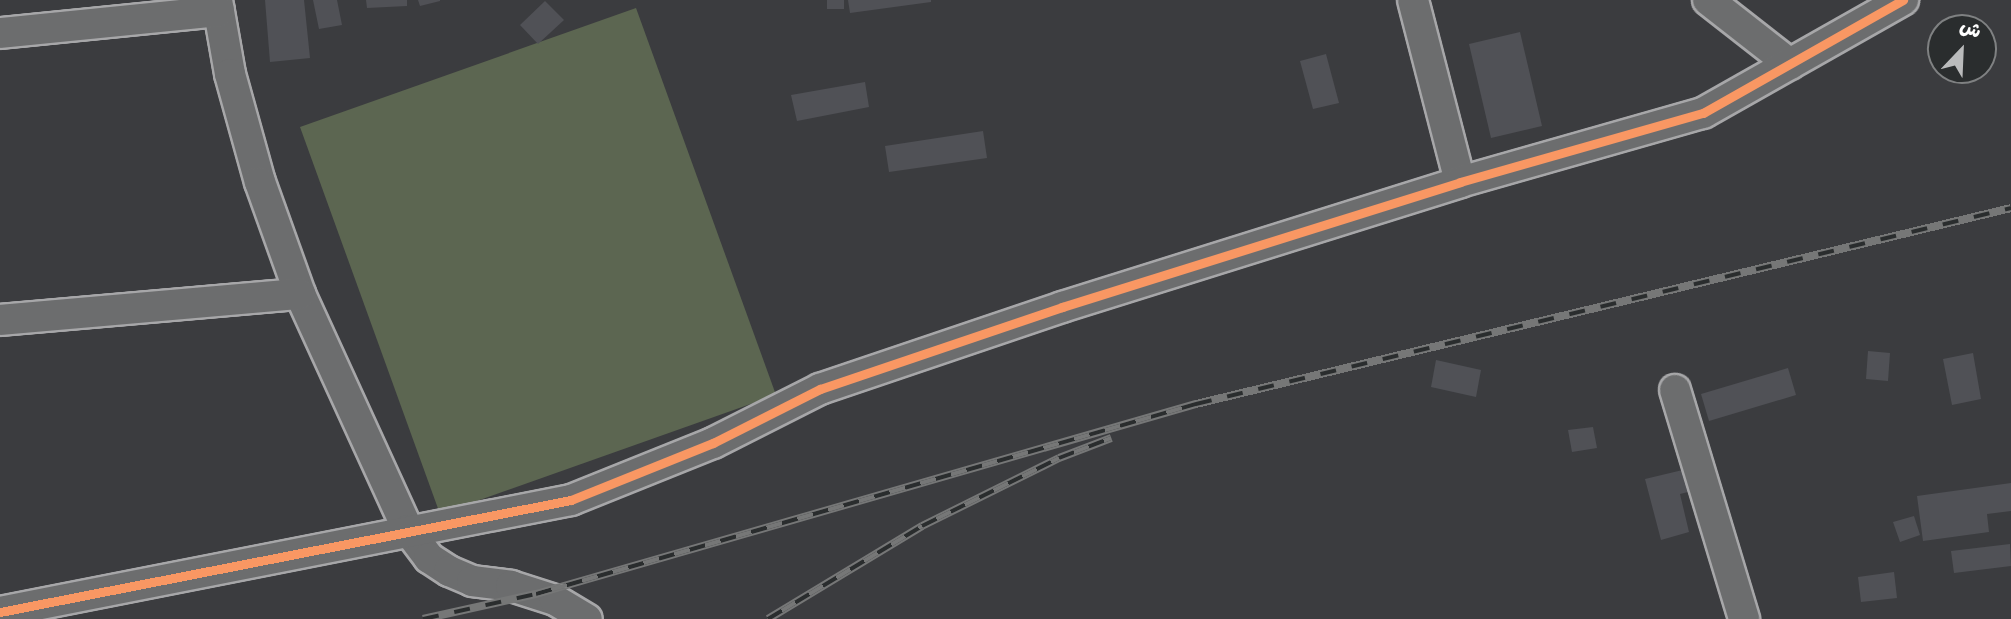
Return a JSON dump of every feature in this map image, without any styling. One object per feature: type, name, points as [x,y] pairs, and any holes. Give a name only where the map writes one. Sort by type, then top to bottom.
[{"type":"street","points":[[1413,0],[1460,182]]},
{"type":"street","points":[[1708,0],[1790,64]]},
{"type":"street","points":[[0,612],[571,500],[713,443],[820,389],[1062,307],[1460,182],[1703,113],[1903,0]]},
{"type":"street","points":[[0,33],[218,6],[230,74],[260,182],[300,294],[408,530],[429,558],[449,571],[472,581],[511,586],[555,600],[587,619]]},
{"type":"street","points":[[0,320],[300,294]]},
{"type":"street","points":[[1675,390],[1744,619]]},
{"type":"green space","points":[[636,8],[776,395],[440,514],[300,127]]},
{"type":"building","points":[[265,0],[304,0],[310,58],[270,62]]},
{"type":"building","points":[[313,0],[337,0],[342,25],[319,29]]},
{"type":"building","points":[[366,0],[407,0],[407,6],[367,8]]},
{"type":"building","points":[[418,0],[440,0],[440,1],[420,6]]},
{"type":"building","points":[[827,0],[844,0],[844,9],[827,9]]},
{"type":"building","points":[[848,0],[931,0],[931,2],[850,13]]},
{"type":"building","points":[[545,1],[564,20],[538,44],[520,25]]},
{"type":"building","points":[[1520,32],[1542,126],[1491,138],[1469,44]]},
{"type":"building","points":[[1326,54],[1339,103],[1313,109],[1300,61]]},
{"type":"building","points":[[865,82],[869,107],[797,121],[791,95]]},
{"type":"building","points":[[983,131],[987,158],[889,172],[885,146]]},
{"type":"building","points":[[1868,351],[1890,353],[1888,381],[1866,379]]},
{"type":"building","points":[[1973,353],[1981,399],[1952,405],[1943,359]]},
{"type":"building","points":[[1436,360],[1481,370],[1476,397],[1431,387]]},
{"type":"building","points":[[1788,368],[1796,395],[1709,421],[1701,394]]},
{"type":"building","points":[[1593,427],[1597,448],[1572,452],[1568,430]]},
{"type":"building","points":[[1691,468],[1696,490],[1680,494],[1689,532],[1661,540],[1645,479]]},
{"type":"building","points":[[2011,483],[2011,511],[1987,514],[1989,532],[1923,541],[1917,496]]},
{"type":"building","points":[[1914,516],[1920,535],[1900,542],[1893,522]]},
{"type":"building","points":[[2010,544],[2011,566],[1954,573],[1951,551]]},
{"type":"building","points":[[1894,572],[1897,598],[1861,602],[1858,577]]},
{"type":"railway","points":[[423,619],[536,594],[1196,404],[2011,208]]},
{"type":"railway","points":[[768,619],[922,526],[1059,458],[1111,438]]},
{"type":"cycle path","points":[[0,612],[571,500],[713,443],[820,389],[1062,307],[1460,182],[1703,113],[1903,0]]}]
